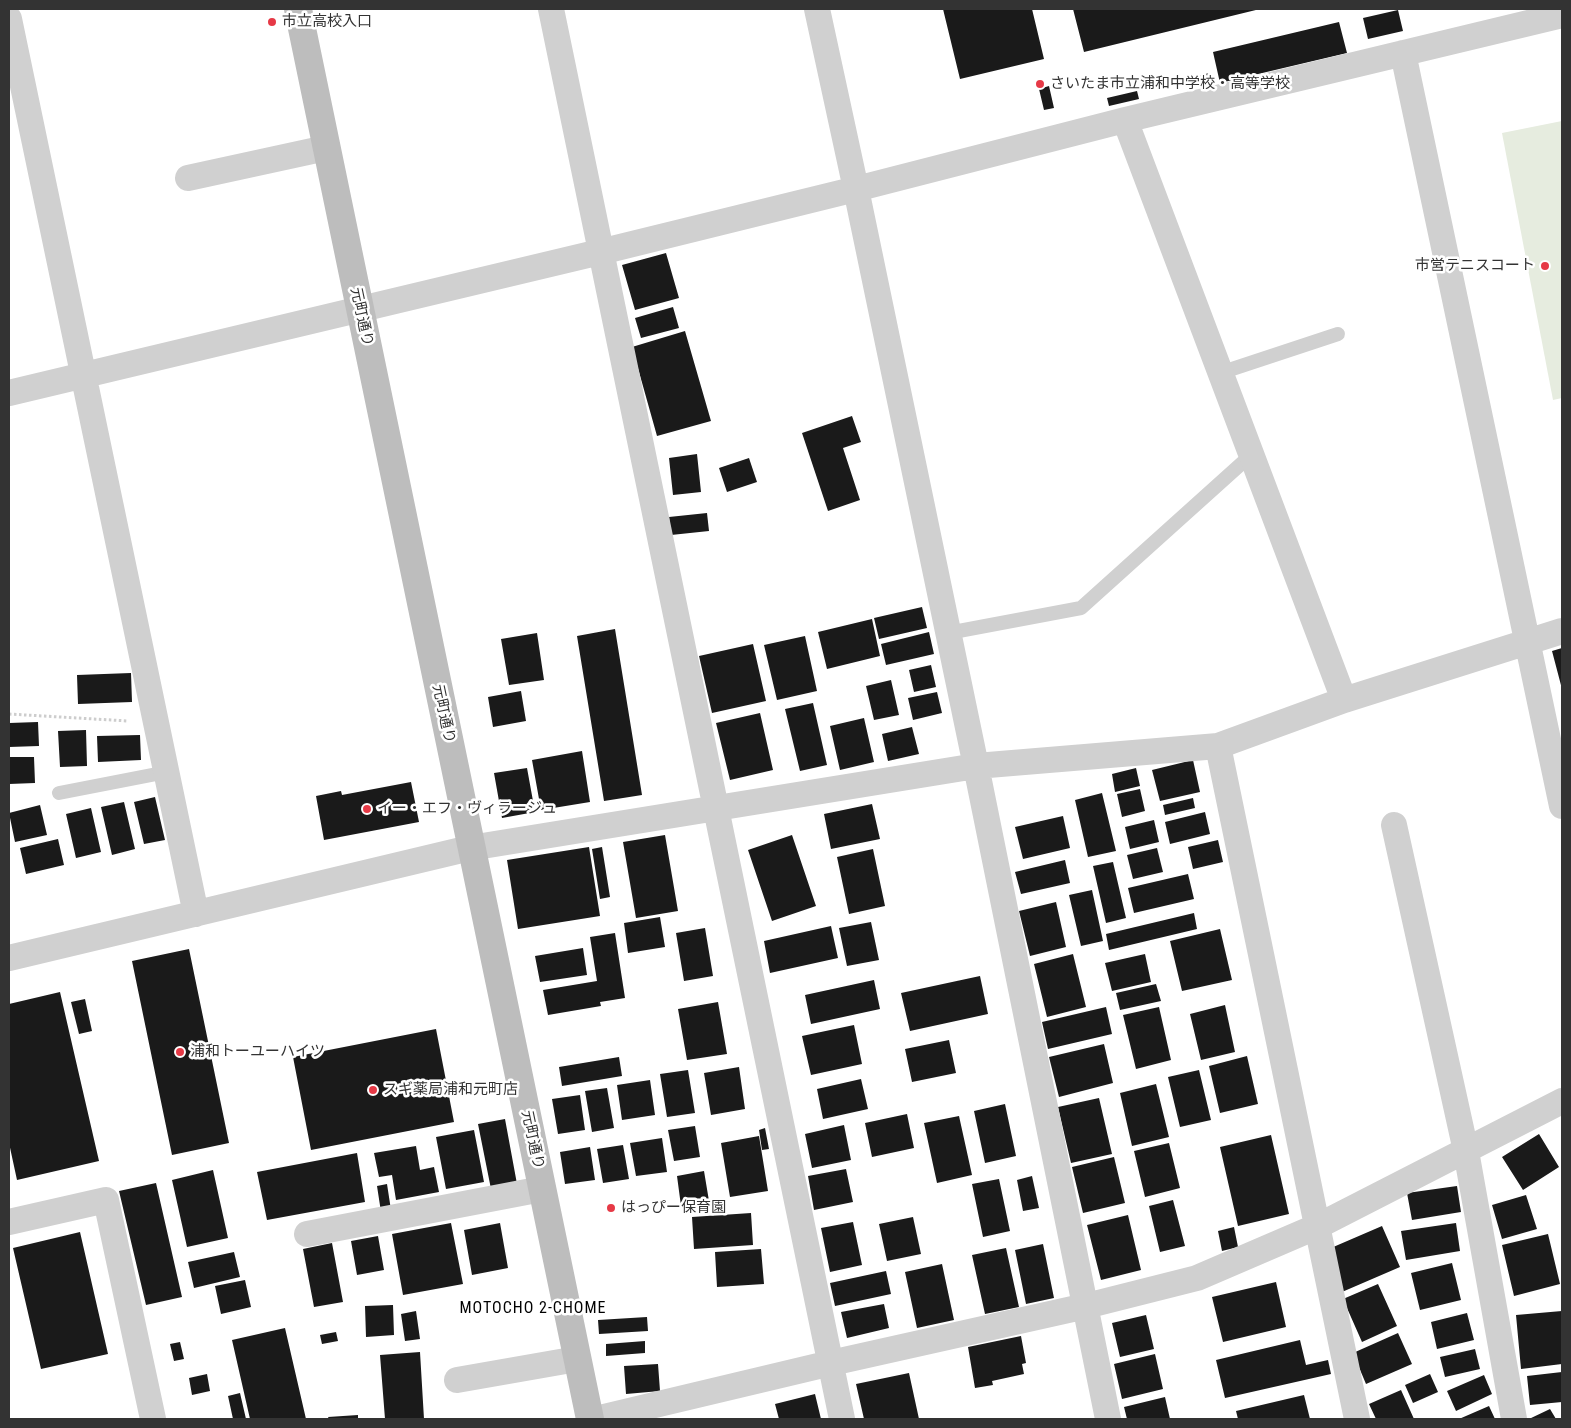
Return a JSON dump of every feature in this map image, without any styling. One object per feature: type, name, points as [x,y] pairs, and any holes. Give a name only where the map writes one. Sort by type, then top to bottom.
[{"type":"street","name":"元町通り","points":[[298,9],[470,848],[590,1419]]},
{"type":"street","points":[[551,9],[842,1419]]},
{"type":"street","points":[[817,9],[976,766],[1108,1419]]},
{"type":"street","points":[[9,393],[600,252],[1125,120],[1562,15]]},
{"type":"street","points":[[9,19],[196,914]]},
{"type":"street","points":[[1403,53],[1562,806]]},
{"type":"street","points":[[1125,120],[1344,700]]},
{"type":"street","points":[[188,178],[326,148]]},
{"type":"street","points":[[9,958],[470,848],[976,766],[1218,746],[1344,700],[1562,631]]},
{"type":"street","points":[[1218,746],[1357,1419]]},
{"type":"street","points":[[1394,826],[1466,1151],[1514,1419]]},
{"type":"street","points":[[596,1419],[830,1363],[1086,1306],[1197,1278],[1318,1226],[1562,1101]]},
{"type":"street","points":[[307,1234],[542,1189]]},
{"type":"street","points":[[9,1222],[106,1200],[153,1419]]},
{"type":"street","points":[[457,1380],[577,1359]]},
{"type":"lane","points":[[1220,373],[1338,334]]},
{"type":"lane","points":[[948,633],[1081,608],[1251,455]]},
{"type":"lane","points":[[58,793],[167,772]]},
{"type":"path","points":[[9,714],[157,722]]},
{"type":"shaded area","name":"市営テニスコート","points":[[1562,121],[1562,398],[1553,400],[1502,133]]},
{"type":"building","points":[[943,9],[1032,9],[1044,59],[960,79]]},
{"type":"building","points":[[1073,9],[1260,9],[1084,52]]},
{"type":"building","points":[[1398,10],[1403,31],[1368,39],[1363,18]]},
{"type":"building","points":[[1339,22],[1347,53],[1220,83],[1213,52]]},
{"type":"building","points":[[1209,73],[1211,80],[1200,83],[1198,76]]},
{"type":"building","points":[[1049,86],[1054,108],[1044,110],[1039,89]]},
{"type":"building","points":[[1137,91],[1139,99],[1109,106],[1107,98]]},
{"type":"building","points":[[666,253],[679,298],[635,310],[622,265]]},
{"type":"building","points":[[673,307],[679,328],[641,338],[635,318]]},
{"type":"building","points":[[685,331],[711,421],[657,436],[632,347]]},
{"type":"building","points":[[852,416],[861,442],[843,448],[860,500],[828,511],[802,433]]},
{"type":"building","points":[[697,454],[701,492],[673,495],[669,458]]},
{"type":"building","points":[[749,458],[757,482],[727,492],[719,468]]},
{"type":"building","points":[[707,513],[709,531],[671,535],[669,517]]},
{"type":"building","points":[[922,607],[927,628],[879,639],[874,618]]},
{"type":"building","points":[[872,619],[880,656],[827,669],[818,632]]},
{"type":"building","points":[[615,629],[642,795],[604,801],[577,636]]},
{"type":"building","points":[[929,632],[934,654],[886,665],[881,644]]},
{"type":"building","points":[[537,633],[544,680],[509,685],[501,639]]},
{"type":"building","points":[[805,636],[817,691],[777,700],[764,645]]},
{"type":"building","points":[[753,644],[766,701],[712,713],[699,656]]},
{"type":"building","points":[[1562,648],[1562,689],[1552,651]]},
{"type":"building","points":[[931,665],[936,687],[914,692],[909,670]]},
{"type":"building","points":[[131,673],[132,702],[78,704],[77,675]]},
{"type":"building","points":[[891,680],[899,715],[874,720],[866,686]]},
{"type":"building","points":[[521,691],[526,721],[493,727],[488,697]]},
{"type":"building","points":[[937,692],[942,713],[913,720],[908,698]]},
{"type":"building","points":[[813,703],[827,765],[800,771],[785,709]]},
{"type":"building","points":[[760,713],[773,770],[730,780],[716,723]]},
{"type":"building","points":[[864,718],[874,762],[840,770],[830,726]]},
{"type":"building","points":[[38,722],[39,746],[9,747],[9,723]]},
{"type":"building","points":[[912,727],[919,754],[888,761],[882,734]]},
{"type":"building","points":[[86,730],[87,766],[60,767],[58,731]]},
{"type":"building","points":[[140,735],[141,760],[98,762],[97,736]]},
{"type":"building","points":[[582,751],[590,802],[541,810],[532,760]]},
{"type":"building","points":[[9,757],[34,757],[35,783],[9,784]]},
{"type":"building","points":[[1193,760],[1200,792],[1160,801],[1152,770]]},
{"type":"building","points":[[527,768],[535,812],[502,818],[494,773]]},
{"type":"building","points":[[1136,768],[1140,786],[1115,792],[1112,774]]},
{"type":"building","name":"イー・エフ・ヴィラージュ","points":[[411,782],[419,822],[324,840],[316,796],[341,791],[342,795]]},
{"type":"building","points":[[1140,789],[1145,811],[1122,817],[1117,794]]},
{"type":"building","points":[[1102,793],[1116,851],[1088,857],[1075,800]]},
{"type":"building","points":[[155,797],[165,840],[144,844],[134,802]]},
{"type":"building","points":[[1193,798],[1195,808],[1165,815],[1163,805]]},
{"type":"building","points":[[124,802],[135,849],[112,855],[101,807]]},
{"type":"building","points":[[872,804],[880,839],[831,849],[824,814]]},
{"type":"building","points":[[40,805],[47,835],[15,842],[9,813]]},
{"type":"building","points":[[91,808],[101,852],[76,858],[66,814]]},
{"type":"building","points":[[1205,812],[1210,834],[1170,844],[1165,822]]},
{"type":"building","points":[[1063,816],[1070,848],[1023,859],[1015,827]]},
{"type":"building","points":[[1154,820],[1159,842],[1130,849],[1125,827]]},
{"type":"building","points":[[665,835],[678,911],[636,918],[623,842]]},
{"type":"building","points":[[792,835],[816,906],[772,921],[748,850]]},
{"type":"building","points":[[58,839],[64,865],[26,874],[20,848]]},
{"type":"building","points":[[1218,840],[1223,862],[1193,869],[1188,847]]},
{"type":"building","points":[[589,847],[600,916],[518,929],[507,860]]},
{"type":"building","points":[[602,847],[610,897],[600,899],[592,849]]},
{"type":"building","points":[[1157,848],[1163,872],[1133,879],[1127,855]]},
{"type":"building","points":[[873,849],[885,906],[849,914],[837,857]]},
{"type":"building","points":[[1065,860],[1070,883],[1021,894],[1015,872]]},
{"type":"building","points":[[1113,862],[1126,918],[1106,923],[1093,866]]},
{"type":"building","points":[[1188,874],[1194,899],[1134,913],[1128,888]]},
{"type":"building","points":[[1092,890],[1103,941],[1081,946],[1069,895]]},
{"type":"building","points":[[1056,902],[1066,947],[1030,956],[1019,911]]},
{"type":"building","points":[[1194,913],[1197,929],[1109,950],[1106,934]]},
{"type":"building","points":[[660,917],[665,947],[628,953],[624,923]]},
{"type":"building","points":[[871,922],[879,960],[847,966],[839,928]]},
{"type":"building","points":[[831,926],[838,958],[770,973],[764,941]]},
{"type":"building","points":[[705,928],[713,976],[684,981],[676,933]]},
{"type":"building","points":[[1220,929],[1232,980],[1182,991],[1170,941]]},
{"type":"building","points":[[615,933],[625,998],[600,1002],[601,1006],[548,1015],[543,990],[597,981],[590,937]]},
{"type":"building","points":[[583,948],[587,975],[540,982],[535,956]]},
{"type":"building","name":"浦和トーユーハイツ","points":[[189,949],[229,1143],[172,1155],[132,961]]},
{"type":"building","points":[[1073,954],[1086,1007],[1047,1017],[1034,964]]},
{"type":"building","points":[[1145,954],[1151,982],[1112,991],[1105,963]]},
{"type":"building","points":[[980,976],[988,1014],[910,1031],[901,993]]},
{"type":"building","points":[[874,980],[880,1009],[811,1024],[805,995]]},
{"type":"building","points":[[1156,984],[1161,1001],[1120,1010],[1116,993]]},
{"type":"building","points":[[60,992],[99,1161],[17,1180],[9,1143],[9,1004]]},
{"type":"building","points":[[85,999],[92,1031],[79,1034],[71,1002]]},
{"type":"building","points":[[718,1002],[727,1054],[687,1060],[678,1009]]},
{"type":"building","points":[[1225,1005],[1235,1052],[1201,1060],[1190,1014]]},
{"type":"building","points":[[1106,1007],[1112,1034],[1048,1049],[1042,1022]]},
{"type":"building","points":[[1159,1007],[1171,1060],[1136,1069],[1123,1015]]},
{"type":"building","points":[[854,1025],[862,1064],[811,1075],[802,1036]]},
{"type":"building","name":"スギ薬局浦和元町店","points":[[436,1029],[454,1122],[311,1150],[293,1057]]},
{"type":"building","points":[[949,1040],[956,1073],[912,1082],[905,1049]]},
{"type":"building","points":[[1104,1044],[1113,1083],[1059,1097],[1049,1057]]},
{"type":"building","points":[[1247,1056],[1258,1104],[1220,1113],[1209,1066]]},
{"type":"building","points":[[619,1057],[622,1076],[562,1086],[559,1067]]},
{"type":"building","points":[[739,1067],[745,1109],[711,1115],[704,1073]]},
{"type":"building","points":[[688,1070],[695,1113],[667,1117],[660,1074]]},
{"type":"building","points":[[1199,1070],[1211,1120],[1180,1127],[1168,1077]]},
{"type":"building","points":[[861,1079],[868,1109],[823,1119],[817,1089]]},
{"type":"building","points":[[650,1080],[655,1115],[622,1120],[617,1085]]},
{"type":"building","points":[[1156,1084],[1169,1137],[1132,1146],[1120,1093]]},
{"type":"building","points":[[607,1088],[614,1128],[592,1132],[585,1091]]},
{"type":"building","points":[[580,1095],[585,1130],[558,1134],[552,1099]]},
{"type":"building","points":[[1099,1098],[1112,1154],[1071,1163],[1058,1107]]},
{"type":"building","points":[[1005,1104],[1016,1156],[985,1163],[974,1111]]},
{"type":"building","points":[[907,1114],[914,1148],[872,1157],[865,1123]]},
{"type":"building","points":[[959,1116],[972,1175],[937,1183],[924,1123]]},
{"type":"building","points":[[505,1119],[517,1184],[491,1189],[478,1124]]},
{"type":"building","points":[[844,1125],[851,1160],[812,1168],[805,1134]]},
{"type":"building","points":[[695,1126],[700,1157],[674,1161],[668,1130]]},
{"type":"building","points":[[765,1128],[769,1149],[762,1150],[759,1130]]},
{"type":"building","points":[[474,1130],[484,1182],[446,1189],[436,1137]]},
{"type":"building","points":[[1539,1134],[1559,1167],[1523,1190],[1502,1157]]},
{"type":"building","points":[[1271,1135],[1289,1214],[1238,1226],[1220,1147]]},
{"type":"building","points":[[759,1136],[768,1191],[730,1197],[721,1143]]},
{"type":"building","points":[[662,1138],[667,1172],[636,1176],[630,1143]]},
{"type":"building","points":[[1169,1143],[1180,1188],[1145,1197],[1134,1151]]},
{"type":"building","points":[[623,1145],[629,1179],[603,1183],[597,1149]]},
{"type":"building","points":[[416,1146],[420,1170],[434,1167],[439,1192],[396,1200],[392,1175],[379,1177],[374,1153]]},
{"type":"building","points":[[590,1147],[595,1180],[565,1184],[560,1152]]},
{"type":"building","points":[[357,1153],[365,1202],[267,1220],[257,1172]]},
{"type":"building","points":[[1114,1157],[1125,1203],[1083,1213],[1072,1167]]},
{"type":"building","points":[[846,1169],[853,1202],[814,1210],[808,1176]]},
{"type":"building","points":[[213,1170],[228,1238],[187,1247],[172,1180]]},
{"type":"building","points":[[704,1171],[709,1201],[681,1206],[677,1176]]},
{"type":"building","points":[[1032,1176],[1039,1208],[1023,1211],[1017,1180]]},
{"type":"building","points":[[999,1179],[1010,1231],[983,1237],[972,1184]]},
{"type":"building","points":[[156,1183],[182,1297],[146,1305],[119,1191]]},
{"type":"building","points":[[387,1184],[391,1210],[381,1212],[377,1186]]},
{"type":"building","points":[[1457,1186],[1461,1212],[1412,1220],[1407,1193]]},
{"type":"building","points":[[1526,1195],[1537,1229],[1502,1239],[1492,1205]]},
{"type":"building","points":[[1173,1200],[1185,1246],[1160,1252],[1149,1206]]},
{"type":"building","points":[[751,1213],[753,1245],[694,1249],[692,1217]]},
{"type":"building","points":[[1128,1215],[1141,1270],[1101,1280],[1087,1225]]},
{"type":"building","points":[[913,1217],[921,1254],[887,1261],[879,1224]]},
{"type":"building","points":[[853,1222],[862,1265],[830,1272],[821,1228]]},
{"type":"building","points":[[451,1223],[463,1284],[403,1295],[392,1234]]},
{"type":"building","points":[[500,1223],[508,1268],[472,1275],[464,1230]]},
{"type":"building","points":[[1456,1223],[1460,1251],[1406,1260],[1401,1231]]},
{"type":"building","points":[[1382,1226],[1400,1267],[1342,1292],[1324,1251]]},
{"type":"building","points":[[1234,1227],[1238,1247],[1222,1251],[1218,1231]]},
{"type":"building","points":[[80,1232],[108,1354],[41,1369],[13,1248]]},
{"type":"building","points":[[1548,1234],[1560,1284],[1514,1296],[1502,1245]]},
{"type":"building","points":[[378,1236],[384,1270],[357,1275],[351,1241]]},
{"type":"building","points":[[332,1243],[343,1302],[314,1307],[303,1249]]},
{"type":"building","points":[[1043,1244],[1054,1298],[1026,1304],[1015,1250]]},
{"type":"building","points":[[1006,1248],[1019,1307],[985,1314],[972,1255]]},
{"type":"building","points":[[761,1249],[764,1284],[717,1287],[715,1252]]},
{"type":"building","points":[[234,1252],[240,1277],[194,1288],[188,1262]]},
{"type":"building","points":[[1452,1263],[1461,1300],[1420,1310],[1411,1273]]},
{"type":"building","points":[[942,1264],[954,1320],[917,1328],[905,1272]]},
{"type":"building","points":[[886,1271],[891,1294],[835,1306],[830,1283]]},
{"type":"building","points":[[245,1280],[251,1307],[221,1314],[215,1286]]},
{"type":"building","points":[[1276,1282],[1286,1327],[1223,1342],[1212,1297]]},
{"type":"building","points":[[1378,1284],[1397,1326],[1362,1342],[1343,1299]]},
{"type":"building","points":[[884,1304],[889,1328],[847,1338],[841,1312]]},
{"type":"building","points":[[393,1305],[394,1335],[366,1337],[365,1306]]},
{"type":"building","points":[[416,1311],[420,1339],[405,1341],[401,1314]]},
{"type":"building","points":[[1562,1311],[1562,1364],[1521,1369],[1516,1315]]},
{"type":"building","points":[[1467,1313],[1474,1340],[1437,1349],[1431,1322]]},
{"type":"building","points":[[1146,1315],[1154,1349],[1120,1357],[1112,1323]]},
{"type":"building","points":[[647,1317],[648,1331],[599,1334],[598,1320]]},
{"type":"building","points":[[285,1328],[306,1419],[250,1419],[232,1340]]},
{"type":"building","points":[[336,1332],[338,1341],[322,1344],[320,1335]]},
{"type":"building","points":[[1398,1333],[1412,1364],[1366,1384],[1353,1353]]},
{"type":"building","points":[[1021,1336],[1026,1363],[1022,1364],[1024,1374],[992,1381],[993,1385],[975,1388],[968,1347]]},
{"type":"building","points":[[1300,1340],[1306,1365],[1328,1360],[1331,1374],[1225,1398],[1216,1360]]},
{"type":"building","points":[[645,1341],[645,1353],[606,1356],[606,1344]]},
{"type":"building","points":[[180,1342],[184,1359],[174,1361],[170,1344]]},
{"type":"building","points":[[1475,1349],[1480,1369],[1445,1377],[1440,1357]]},
{"type":"building","points":[[420,1352],[424,1419],[385,1419],[380,1355]]},
{"type":"building","points":[[1155,1354],[1163,1389],[1122,1399],[1114,1364]]},
{"type":"building","points":[[658,1364],[660,1391],[626,1394],[624,1366]]},
{"type":"building","points":[[1562,1372],[1562,1402],[1530,1405],[1527,1376]]},
{"type":"building","points":[[909,1373],[919,1419],[864,1419],[856,1384]]},
{"type":"building","points":[[207,1374],[210,1391],[192,1395],[189,1378]]},
{"type":"building","points":[[1430,1374],[1438,1392],[1413,1403],[1405,1385]]},
{"type":"building","points":[[1484,1375],[1492,1394],[1456,1411],[1447,1391]]},
{"type":"building","points":[[1401,1390],[1414,1419],[1376,1419],[1369,1404]]},
{"type":"building","points":[[240,1393],[246,1419],[233,1419],[228,1396]]},
{"type":"building","points":[[815,1394],[821,1419],[779,1419],[775,1404]]},
{"type":"building","points":[[1304,1395],[1310,1419],[1238,1419],[1236,1411]]},
{"type":"building","points":[[1165,1397],[1170,1419],[1127,1419],[1124,1407]]},
{"type":"building","points":[[1489,1406],[1495,1419],[1459,1419]]},
{"type":"building","points":[[1550,1409],[1556,1419],[1529,1419]]},
{"type":"building","points":[[358,1415],[358,1419],[329,1419],[328,1417]]},
{"type":"place","name":"市立高校入口","points":[[272,22]]},
{"type":"place","name":"さいたま市立浦和中学校・高等学校","points":[[1040,84]]},
{"type":"place","name":"市営テニスコート","points":[[1545,266]]},
{"type":"place","name":"イー・エフ・ヴィラージュ","points":[[367,809]]},
{"type":"place","name":"浦和トーユーハイツ","points":[[180,1052]]},
{"type":"place","name":"スギ薬局浦和元町店","points":[[373,1090]]},
{"type":"place","name":"はっぴー保育園","points":[[611,1208]]},
{"type":"district","name":"MOTOCHO 2-CHOME","points":[[533,1309]]}]
